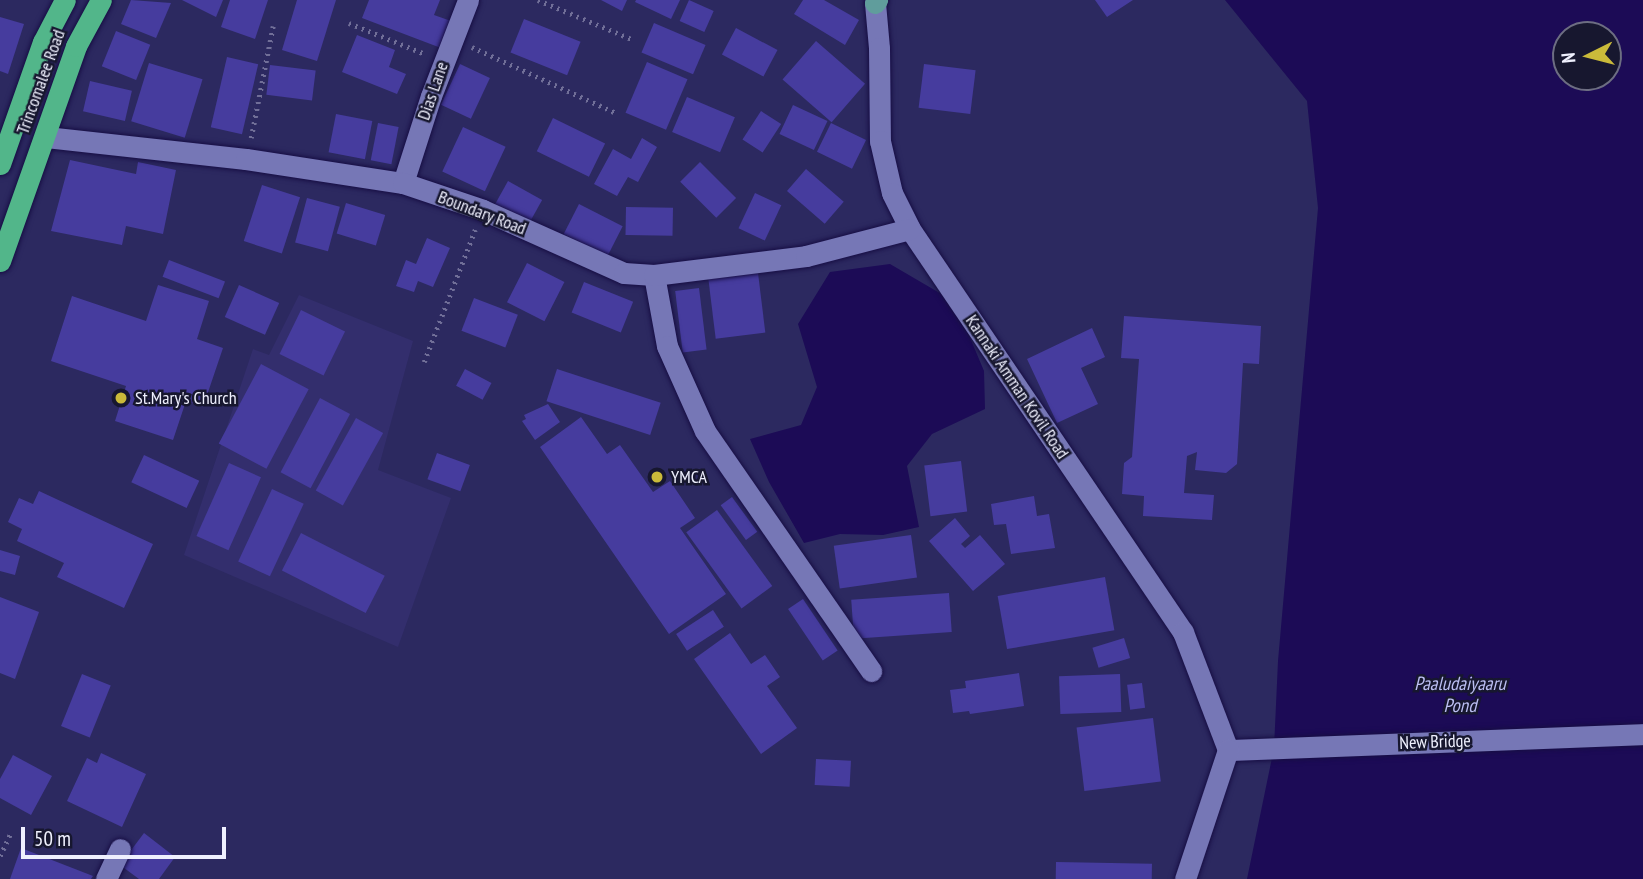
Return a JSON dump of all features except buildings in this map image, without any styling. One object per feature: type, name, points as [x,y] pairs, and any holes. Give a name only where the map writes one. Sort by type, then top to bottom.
[{"type":"highway","name":"Trincomalee Road","points":[[0,164],[5,136],[43,41],[65,0]]},
{"type":"highway","name":"Trincomalee Road","points":[[0,261],[76,46],[101,0]]},
{"type":"main road","name":"Dias Lane","points":[[402,183],[468,0]]},
{"type":"main road","name":"Kannaki Amman Kovil Road","points":[[873,1],[879,48],[880,141],[892,193],[910,229],[1183,632],[1228,750]]},
{"type":"main road","name":"Boundary Road","points":[[46,137],[246,159],[402,183],[483,210],[624,273],[654,275],[807,256],[910,229]]},
{"type":"main road","points":[[654,275],[667,346],[705,431],[871,671]]},
{"type":"main road","name":"New Bridge","points":[[1228,750],[1643,734]]},
{"type":"main road","points":[[1185,879],[1228,750]]},
{"type":"main road","points":[[106,879],[120,849]]},
{"type":"path","points":[[538,0],[634,40]]},
{"type":"path","points":[[349,23],[444,61]]},
{"type":"path","points":[[246,159],[273,26]]},
{"type":"path","points":[[453,37],[616,113]]},
{"type":"path","points":[[424,362],[483,210]]},
{"type":"path","points":[[0,856],[10,832]]},
{"type":"shaded area","points":[[299,295],[413,341],[378,470],[451,498],[398,647],[184,555],[253,349],[269,355]]},
{"type":"water","name":"Paaludaiyaaru Pond","points":[[1225,0],[1643,0],[1643,879],[1247,879],[1274,748],[1278,661],[1318,208],[1307,101]]},
{"type":"water","points":[[890,264],[955,302],[984,371],[985,409],[932,434],[907,466],[919,527],[883,535],[840,534],[804,543],[769,482],[750,439],[801,425],[817,387],[798,324],[830,272]]},
{"type":"place","name":"St.Mary's Church","points":[[121,398]]},
{"type":"place","name":"YMCA","points":[[657,477]]}]
